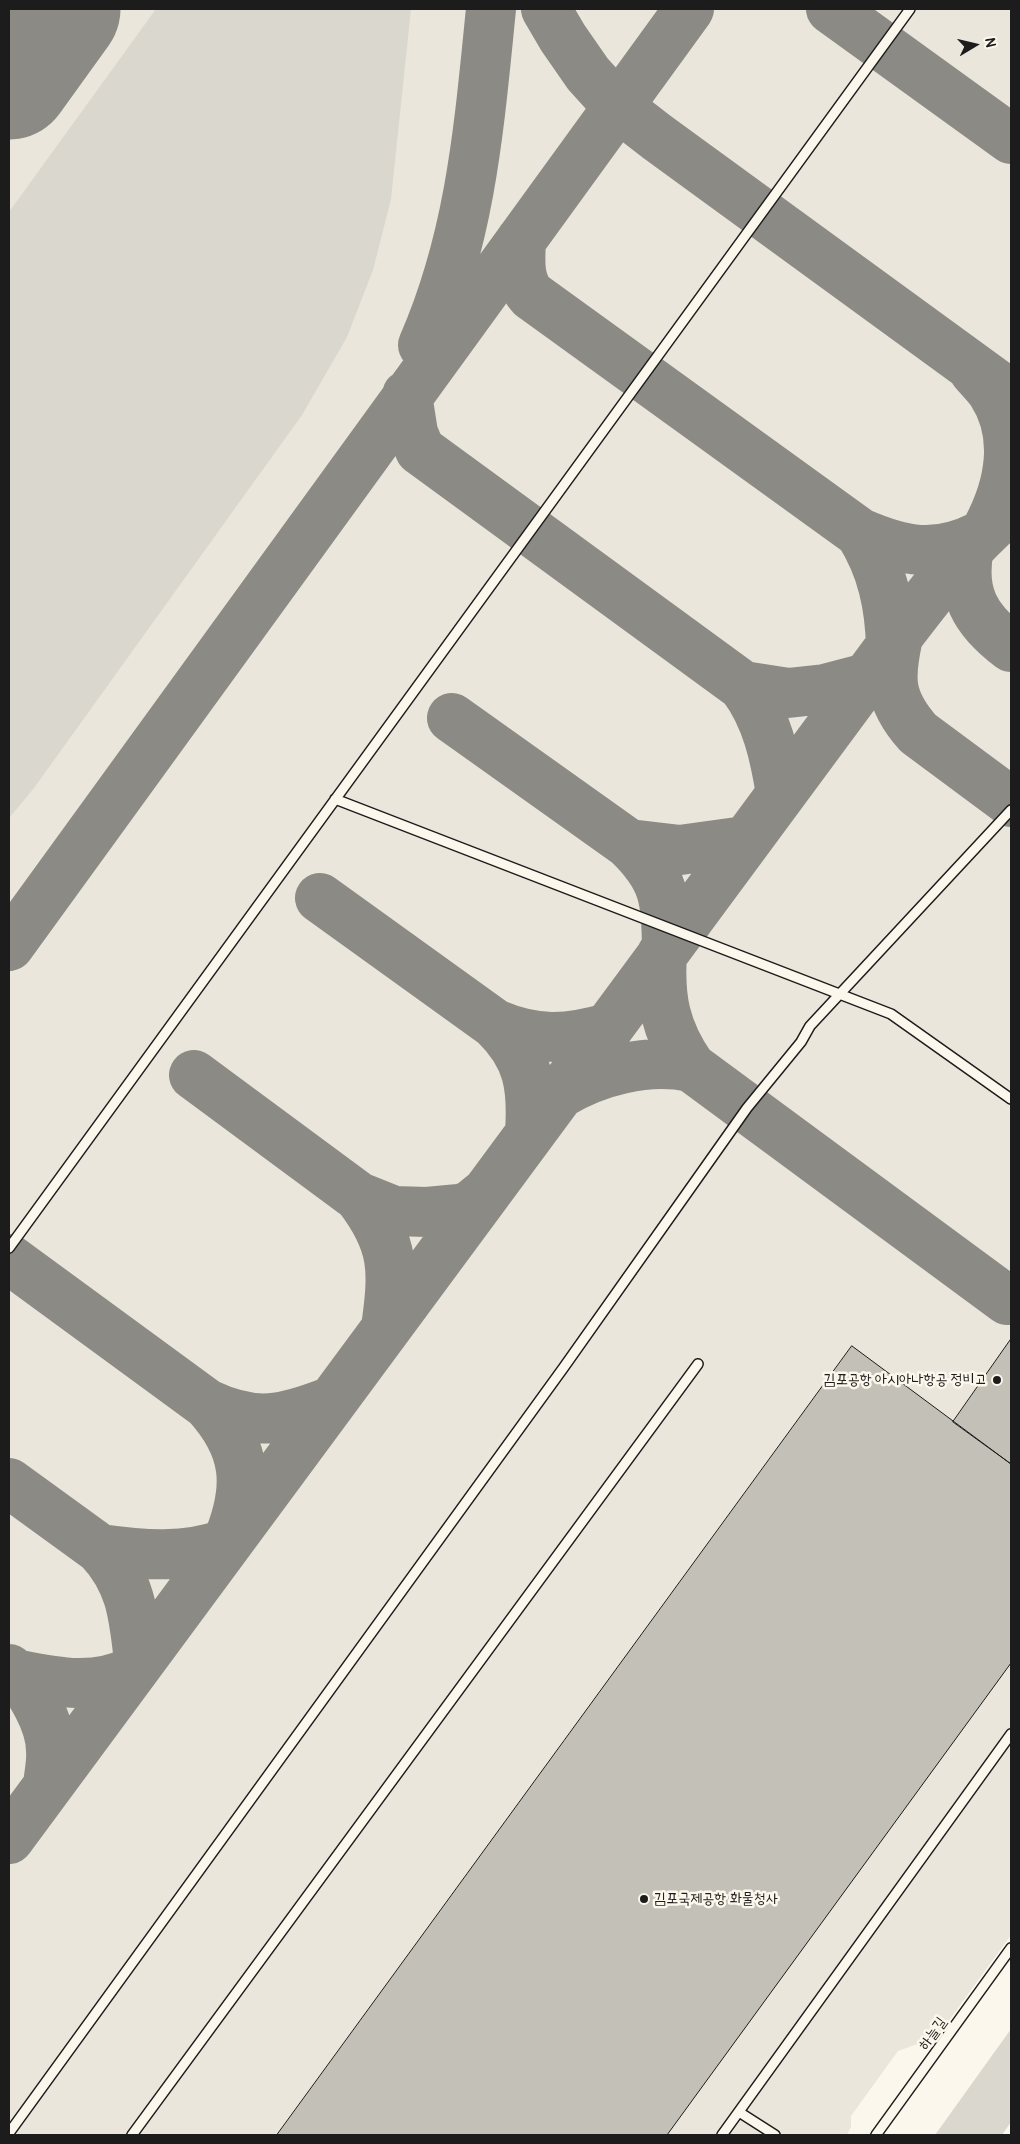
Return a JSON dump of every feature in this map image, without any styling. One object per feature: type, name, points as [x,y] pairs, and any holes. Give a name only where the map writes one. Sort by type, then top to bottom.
[{"type":"lane","points":[[9,1248],[910,9]]},
{"type":"lane","points":[[335,799],[840,994],[900,1019],[1011,1099]]},
{"type":"lane","points":[[9,2133],[564,1366],[747,1108],[801,1042],[810,1026],[1011,810]]},
{"type":"lane","points":[[132,2135],[698,1364]]},
{"type":"lane","points":[[722,2135],[1011,1734]]},
{"type":"lane","name":"하늘길","points":[[876,2135],[1010,1952]]},
{"type":"lane","points":[[738,2112],[774,2135]]},
{"type":"shaded area","points":[[9,9],[1011,9],[1011,1935],[937,2037],[898,2051],[851,2116],[851,2127],[847,2135],[9,2135]]},
{"type":"shaded area","points":[[156,9],[411,9],[391,199],[373,270],[347,337],[302,415],[34,788],[9,818],[9,212]]},
{"type":"shaded area","points":[[1011,2029],[1011,2122],[1002,2135],[935,2135]]},
{"type":"building","name":"김포공항 아시아나항공 정비고","points":[[1011,1339],[1011,1464],[953,1422]]},
{"type":"building","name":"김포국제공항 화물청사","points":[[852,1346],[1011,1464],[1011,1663],[667,2135],[277,2135]]},
{"type":"taxiway","points":[[423,345],[452,263],[471,180],[491,9]]},
{"type":"taxiway","points":[[546,9],[588,74],[617,106],[1011,395]]},
{"type":"taxiway","points":[[9,946],[689,9]]},
{"type":"taxiway","points":[[831,9],[1011,139]]},
{"type":"taxiway","points":[[521,240],[520,262],[522,277],[527,290],[532,296],[860,533],[874,560],[883,587],[889,616],[891,647]]},
{"type":"taxiway","points":[[974,371],[992,392],[1001,408],[1009,443],[1006,478],[995,513],[987,529]]},
{"type":"taxiway","points":[[407,395],[413,433],[420,450],[743,686],[758,711],[769,738],[781,794]]},
{"type":"taxiway","points":[[9,1839],[895,640],[963,555],[1011,509]]},
{"type":"taxiway","points":[[860,533],[891,545],[920,550],[949,547],[980,536]]},
{"type":"taxiway","points":[[969,548],[967,579],[973,605],[988,627],[1011,647]]},
{"type":"taxiway","points":[[898,637],[893,665],[893,688],[908,721],[918,733],[1011,802]]},
{"type":"taxiway","points":[[743,686],[788,693],[825,689],[867,678]]},
{"type":"taxiway","points":[[452,718],[629,844],[657,879],[666,916],[667,947]]},
{"type":"taxiway","points":[[629,844],[680,850],[745,841]]},
{"type":"taxiway","points":[[320,898],[495,1024],[506,1036],[522,1061],[526,1074],[531,1101],[530,1133]]},
{"type":"taxiway","points":[[662,954],[662,985],[666,1013],[675,1040],[691,1067],[1007,1300]]},
{"type":"taxiway","points":[[495,1024],[510,1030],[551,1037],[579,1035],[608,1028]]},
{"type":"taxiway","points":[[559,1094],[589,1079],[623,1068],[657,1064],[691,1067]]},
{"type":"taxiway","points":[[194,1075],[359,1197],[380,1229],[389,1259],[390,1290],[386,1328]]},
{"type":"taxiway","points":[[359,1197],[394,1211],[427,1212],[470,1206],[486,1193]]},
{"type":"taxiway","points":[[9,1259],[207,1404],[231,1437],[237,1453],[242,1487],[234,1523],[227,1543],[196,1552],[180,1554],[148,1554],[100,1549]]},
{"type":"taxiway","points":[[207,1404],[240,1416],[270,1418],[299,1413],[332,1401]]},
{"type":"taxiway","points":[[9,1483],[100,1549],[111,1562],[119,1575],[130,1602],[139,1661]]},
{"type":"taxiway","points":[[9,1669],[32,1695],[43,1717],[50,1740],[51,1764],[48,1786]]},
{"type":"taxiway","points":[[15,1674],[60,1682],[89,1683],[104,1681],[133,1671]]},
{"type":"runway","points":[[9,77],[58,9]]},
{"type":"place","name":"김포공항 아시아나항공 정비고","points":[[997,1380]]},
{"type":"place","name":"김포국제공항 화물청사","points":[[644,1899]]}]
